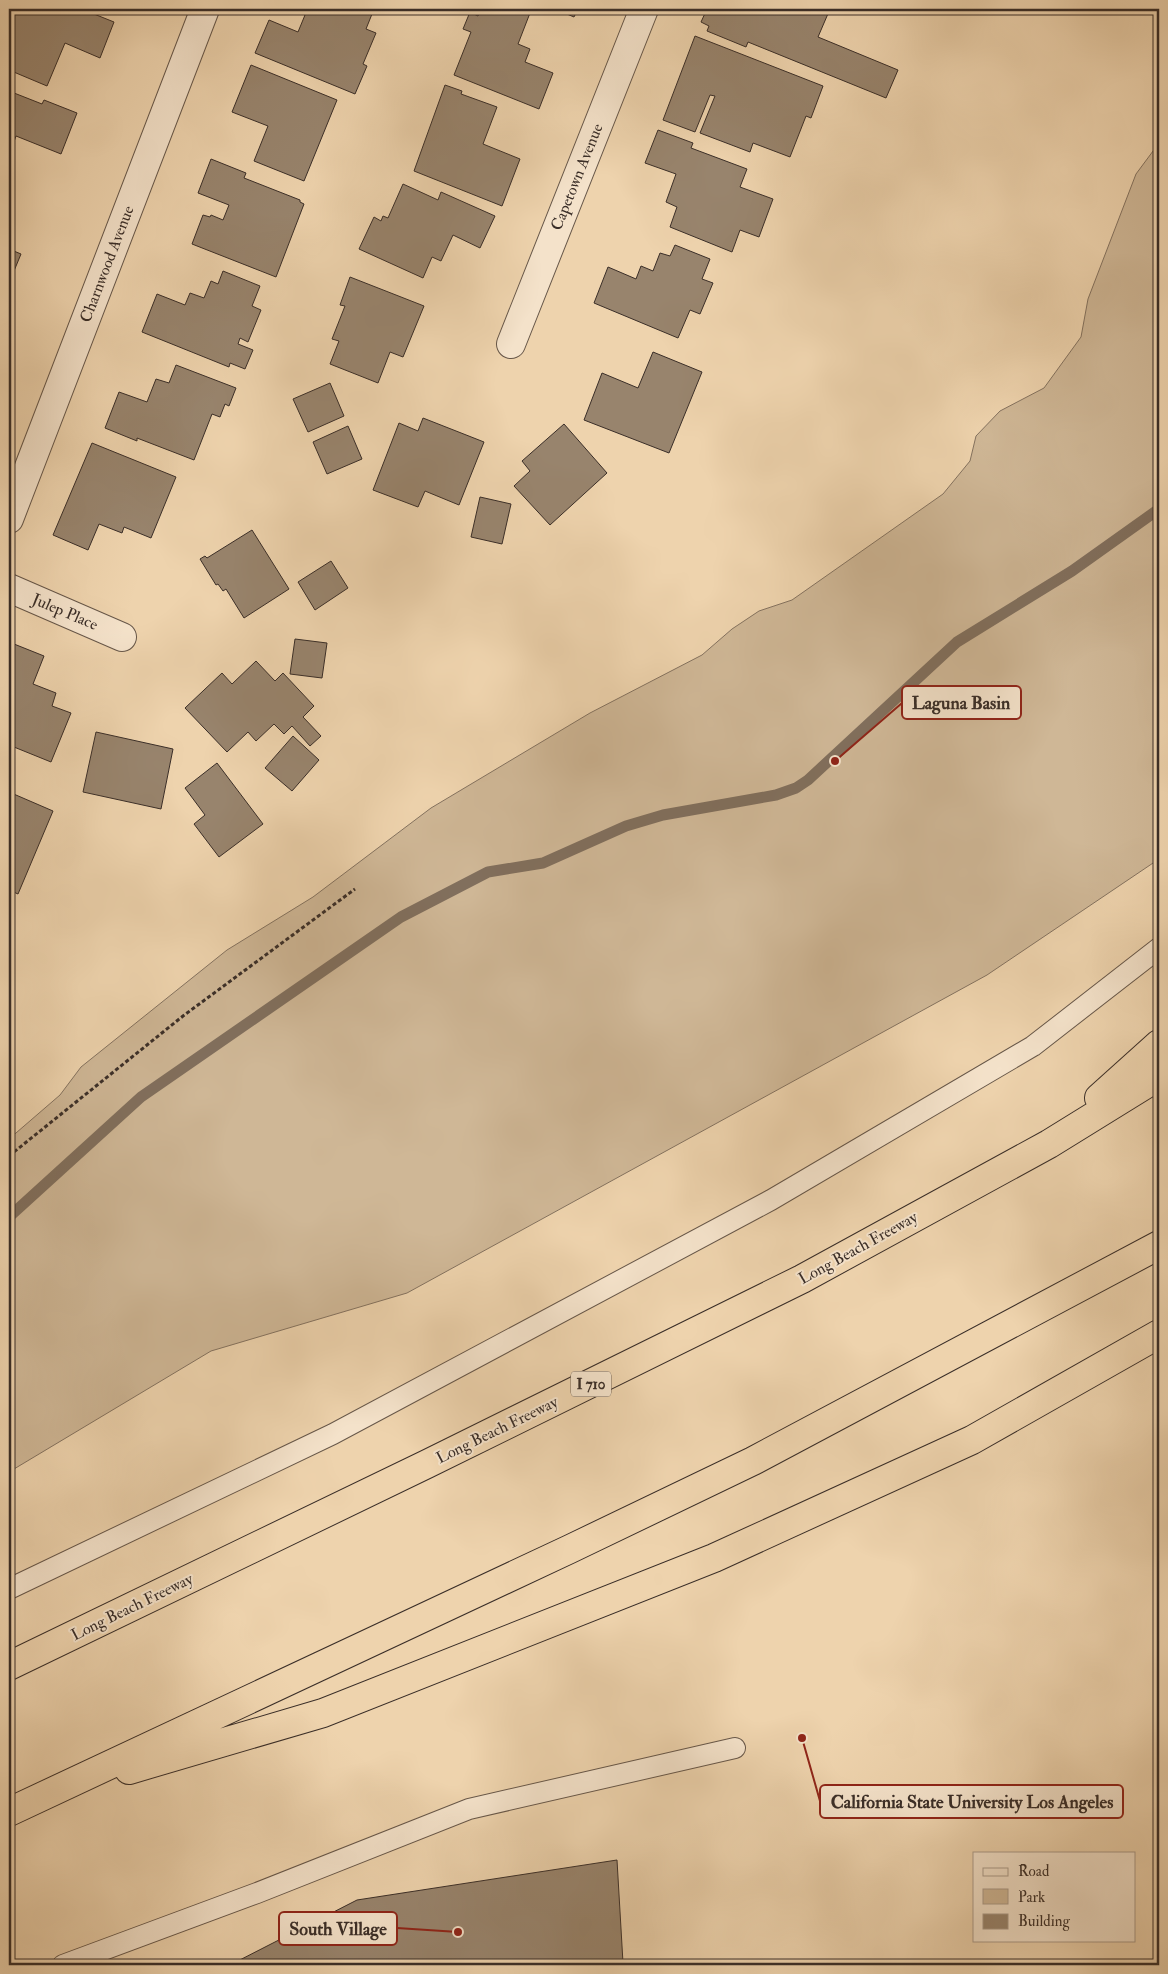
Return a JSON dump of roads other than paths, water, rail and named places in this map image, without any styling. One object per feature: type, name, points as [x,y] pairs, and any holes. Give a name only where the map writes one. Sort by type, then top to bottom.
[{"type":"highway","points":[[1050,1144],[1159,1044]]},
{"type":"highway","name":"Long Beach Freeway","points":[[9,1666],[428,1464],[802,1279],[1050,1144],[1159,1076]]},
{"type":"highway","points":[[9,1812],[570,1549],[753,1461],[1159,1245]]},
{"type":"highway","points":[[42,1796],[323,1713],[714,1558],[972,1440],[1159,1334]]},
{"type":"street","name":"Charnwood Avenue","points":[[9,519],[205,9]]},
{"type":"street","name":"Capetown Avenue","points":[[511,344],[644,9]]},
{"type":"street","name":"Julep Place","points":[[9,588],[122,637]]},
{"type":"lane","points":[[9,1589],[333,1434],[771,1200],[1032,1046],[1159,948]]},
{"type":"lane","points":[[63,1965],[469,1809],[735,1748]]},
{"type":"waterway","points":[[9,1217],[141,1097],[401,917],[488,872],[543,863],[626,826],[663,815],[776,795],[796,788],[808,780],[957,642],[1072,571],[1159,509]]},
{"type":"place","name":"Laguna Basin","points":[[835,761]]},
{"type":"place","name":"California State University Los Angeles","points":[[802,1738]]},
{"type":"place","name":"South Village","points":[[458,1932]]}]
